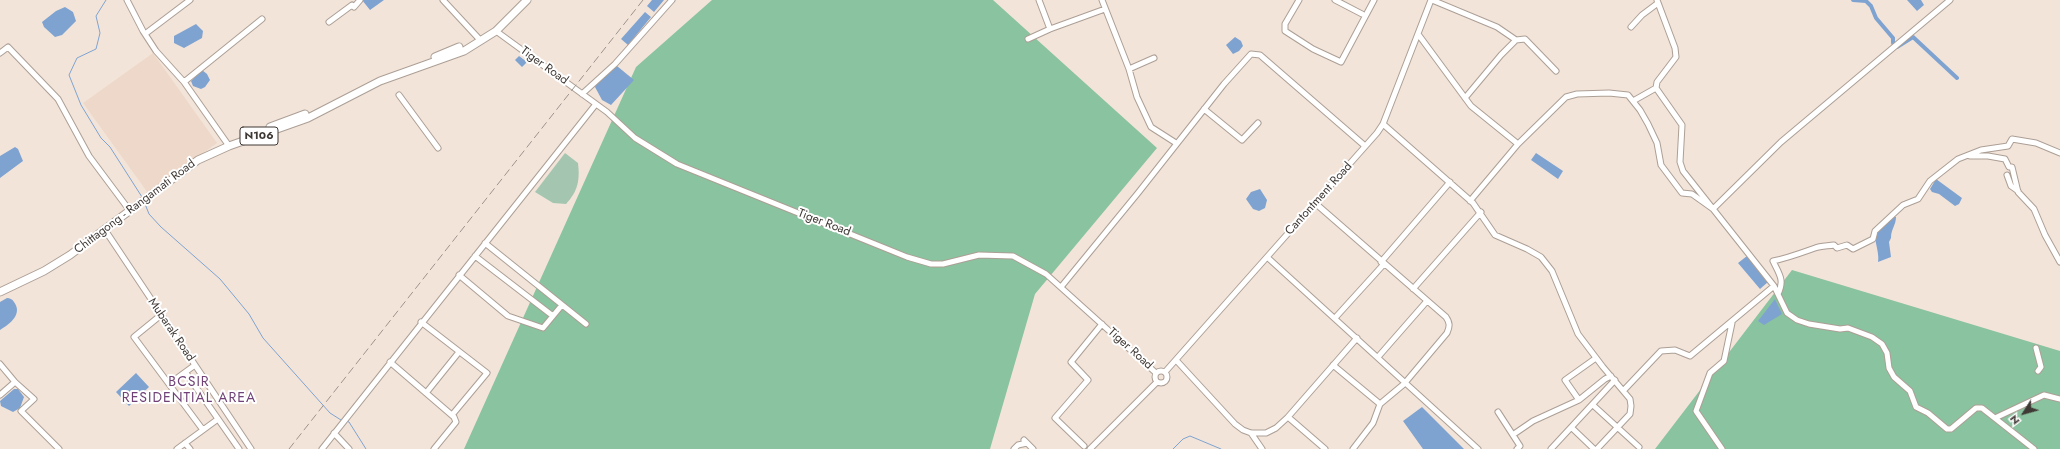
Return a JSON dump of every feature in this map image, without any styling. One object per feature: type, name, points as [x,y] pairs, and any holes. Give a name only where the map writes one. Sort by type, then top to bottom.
[{"type":"highway","name":"Chittagong - Rangamati Road","points":[[480,40],[506,17],[522,0]]},
{"type":"highway","name":"Chittagong - Rangamati Road","points":[[0,292],[44,271],[70,255],[198,160],[228,145],[308,118],[380,81],[447,58],[496,31],[527,0]]},
{"type":"highway","name":"Chittagong - Rangamati Road","points":[[0,288],[62,255],[130,210]]},
{"type":"street","points":[[127,0],[156,51],[184,82],[228,145]]},
{"type":"street","points":[[145,34],[190,0]]},
{"type":"street","points":[[329,22],[352,6],[354,7],[360,0]]},
{"type":"street","points":[[444,0],[480,40]]},
{"type":"street","points":[[582,94],[615,64],[672,0]]},
{"type":"street","points":[[1039,0],[1050,29]]},
{"type":"street","points":[[1102,0],[1129,69],[1137,97],[1151,127],[1176,143]]},
{"type":"street","points":[[1299,0],[1285,24],[1285,31],[1313,49],[1341,62],[1374,0]]},
{"type":"street","points":[[1335,0],[1362,14]]},
{"type":"street","points":[[1431,0],[1497,27],[1516,40]]},
{"type":"street","name":"Cantontment Road","points":[[1165,372],[1383,124],[1431,0]]},
{"type":"street","points":[[1712,209],[1781,142],[1950,0]]},
{"type":"street","points":[[1631,27],[1657,2],[1675,48],[1676,57],[1657,82],[1656,88],[1682,125],[1680,162],[1683,171],[1774,286],[1787,313],[1797,320],[1840,329],[1848,328],[1872,337],[1882,344],[1888,353],[1889,368],[1910,391],[1916,407],[1928,413],[1947,430],[1951,429],[1976,408],[1982,408],[2034,449]]},
{"type":"street","points":[[1028,39],[1050,29],[1106,9]]},
{"type":"street","points":[[184,82],[262,19]]},
{"type":"street","name":"Tiger Road","points":[[496,31],[596,104],[635,138],[677,164],[907,256],[931,264],[943,264],[979,255],[1013,256],[1046,274],[1156,373]]},
{"type":"street","points":[[1418,34],[1471,106],[1518,144]]},
{"type":"street","points":[[1465,98],[1516,40],[1525,38],[1556,71]]},
{"type":"street","points":[[0,53],[8,47],[58,99],[89,156],[130,210]]},
{"type":"street","points":[[1060,287],[1138,193],[1176,143],[1251,54],[1260,55],[1365,146]]},
{"type":"street","points":[[1129,69],[1154,58]]},
{"type":"street","points":[[1633,101],[1656,88]]},
{"type":"street","points":[[1470,201],[1518,144],[1566,97],[1577,94],[1609,93],[1628,95],[1657,143],[1661,165],[1682,193],[1692,194],[1712,209]]},
{"type":"street","points":[[399,95],[438,148]]},
{"type":"street","points":[[322,449],[421,322],[596,104]]},
{"type":"street","points":[[1204,109],[1242,140],[1258,123]]},
{"type":"street","points":[[1383,124],[1470,201],[1481,212],[1495,235],[1541,257],[1548,266],[1556,280],[1578,334],[1630,399],[1630,414],[1597,449]]},
{"type":"street","points":[[1778,294],[1782,286],[1782,281],[1773,261],[1792,257],[1802,251],[1809,251],[1819,247],[1834,245],[1837,248],[1847,245],[1853,249],[1865,244],[1873,239],[1875,231],[1903,205],[1918,199],[1930,181],[1958,159],[1981,150],[2008,146],[2012,139],[2036,143],[2060,153]]},
{"type":"street","points":[[1965,156],[1988,156],[2005,159],[2009,167],[2012,167],[2018,192]]},
{"type":"street","points":[[2007,174],[2011,186],[2034,209],[2045,235],[2060,262]]},
{"type":"street","points":[[1335,318],[1450,182]]},
{"type":"street","points":[[1315,203],[1382,263],[1446,317],[1450,327],[1405,382],[1380,404],[1373,423],[1352,449]]},
{"type":"street","points":[[1413,289],[1481,212]]},
{"type":"street","name":"Mubarak Road","points":[[105,230],[250,449]]},
{"type":"street","points":[[485,244],[586,324]]},
{"type":"street","points":[[475,256],[553,316]]},
{"type":"street","points":[[1267,257],[1478,449]]},
{"type":"street","points":[[459,275],[508,316],[543,328],[562,305]]},
{"type":"street","points":[[1624,390],[1661,351],[1675,350],[1690,356],[1774,286]]},
{"type":"street","points":[[1378,357],[1427,301]]},
{"type":"street","points":[[161,315],[134,337],[202,430]]},
{"type":"street","points":[[421,322],[487,373],[452,415]]},
{"type":"street","points":[[1722,449],[1696,411],[1710,373],[1724,361],[1732,322]]},
{"type":"street","points":[[1084,446],[1055,418],[1088,380],[1070,362],[1102,324]]},
{"type":"street","points":[[1251,433],[1266,433],[1276,428],[1288,417],[1357,338]]},
{"type":"street","points":[[2036,348],[2041,367],[2038,371]]},
{"type":"street","points":[[426,393],[459,352]]},
{"type":"street","points":[[1579,400],[1565,380],[1596,358]]},
{"type":"street","points":[[1176,360],[1235,424],[1251,433],[1262,449]]},
{"type":"street","points":[[390,362],[452,415],[456,422],[434,449]]},
{"type":"street","points":[[0,364],[15,382],[34,399],[21,411],[59,449]]},
{"type":"street","points":[[169,384],[195,365]]},
{"type":"street","points":[[1333,365],[1380,404]]},
{"type":"street","points":[[1090,449],[1157,382],[1161,383],[1166,381],[1167,377],[1165,372],[1160,371],[1156,373],[1154,378],[1157,382]]},
{"type":"street","points":[[186,373],[239,449]]},
{"type":"street","points":[[1514,434],[1533,421],[1579,400],[1611,376]]},
{"type":"street","points":[[1551,449],[1615,380]]},
{"type":"street","points":[[0,396],[15,382]]},
{"type":"street","points":[[1995,418],[2044,395],[2060,399]]},
{"type":"street","points":[[1594,406],[1639,447]]},
{"type":"street","points":[[1498,412],[1514,434],[1520,446],[1517,449]]},
{"type":"street","points":[[1288,417],[1325,449]]},
{"type":"street","points":[[177,449],[218,419]]},
{"type":"street","points":[[1572,428],[1594,449]]},
{"type":"street","points":[[334,433],[349,449]]},
{"type":"street","points":[[1014,449],[1026,442],[1033,449]]},
{"type":"street","points":[[186,443],[190,449]]},
{"type":"shaded area","points":[[153,53],[217,143],[148,193],[83,103]]},
{"type":"green space","points":[[712,0],[993,0],[1157,148],[1035,294],[990,449],[464,449],[636,67]]},
{"type":"green space","points":[[565,153],[578,163],[579,175],[576,190],[566,204],[553,203],[535,192]]},
{"type":"green space","points":[[1792,270],[2060,351],[2060,449],[1655,449]]},
{"type":"water","points":[[362,0],[384,0],[370,10]]},
{"type":"water","points":[[652,0],[664,0],[654,12],[647,6]]},
{"type":"water","points":[[1907,0],[1921,0],[1924,5],[1917,11]]},
{"type":"water","points":[[65,7],[73,12],[76,21],[62,35],[55,37],[44,27],[42,22],[56,11]]},
{"type":"water","points":[[645,12],[651,17],[628,45],[621,39]]},
{"type":"water","points":[[196,24],[203,31],[202,38],[184,48],[174,43],[174,36]]},
{"type":"water","points":[[1235,37],[1241,41],[1243,46],[1239,51],[1233,54],[1226,45]]},
{"type":"water","points":[[519,56],[527,62],[522,67],[515,60]]},
{"type":"water","points":[[617,66],[634,80],[611,105],[602,100],[595,87],[596,83]]},
{"type":"water","points":[[202,70],[207,74],[210,80],[205,87],[201,89],[193,86],[191,81]]},
{"type":"water","points":[[15,147],[18,149],[23,161],[0,178],[0,156]]},
{"type":"water","points":[[1536,153],[1563,171],[1558,179],[1531,160]]},
{"type":"water","points":[[1936,179],[1962,198],[1959,204],[1955,206],[1939,194],[1932,192],[1930,189]]},
{"type":"water","points":[[1260,189],[1267,200],[1265,208],[1259,211],[1253,209],[1246,199],[1251,192]]},
{"type":"water","points":[[1893,217],[1896,217],[1889,242],[1891,257],[1878,262],[1875,235],[1881,226]]},
{"type":"water","points":[[1747,256],[1768,282],[1760,289],[1738,263]]},
{"type":"water","points":[[7,298],[14,302],[17,311],[11,322],[0,330],[0,302]]},
{"type":"water","points":[[1775,299],[1782,314],[1764,325],[1758,321]]},
{"type":"water","points":[[136,373],[149,387],[129,406],[116,392]]},
{"type":"water","points":[[14,389],[18,389],[24,397],[20,408],[13,412],[1,406],[0,401]]},
{"type":"water","points":[[1422,407],[1464,449],[1423,449],[1403,421]]},
{"type":"waterway","points":[[106,0],[96,16],[100,33],[96,49],[77,58],[69,75],[81,105],[101,138],[110,147],[142,197]]},
{"type":"waterway","points":[[1853,0],[1866,1],[1871,6],[1876,18],[1893,38],[1893,43]]},
{"type":"waterway","points":[[1897,47],[1913,37],[1957,78]]},
{"type":"waterway","points":[[145,204],[149,214],[161,227],[220,279],[249,314],[263,338],[330,413],[341,420]]},
{"type":"waterway","points":[[346,421],[349,422],[366,449]]},
{"type":"waterway","points":[[1173,449],[1183,439],[1190,436],[1221,449]]},
{"type":"railway","points":[[289,449],[643,0]]},
{"type":"district","name":"BCSIR RESIDENTIAL AREA","points":[[189,392]]}]
